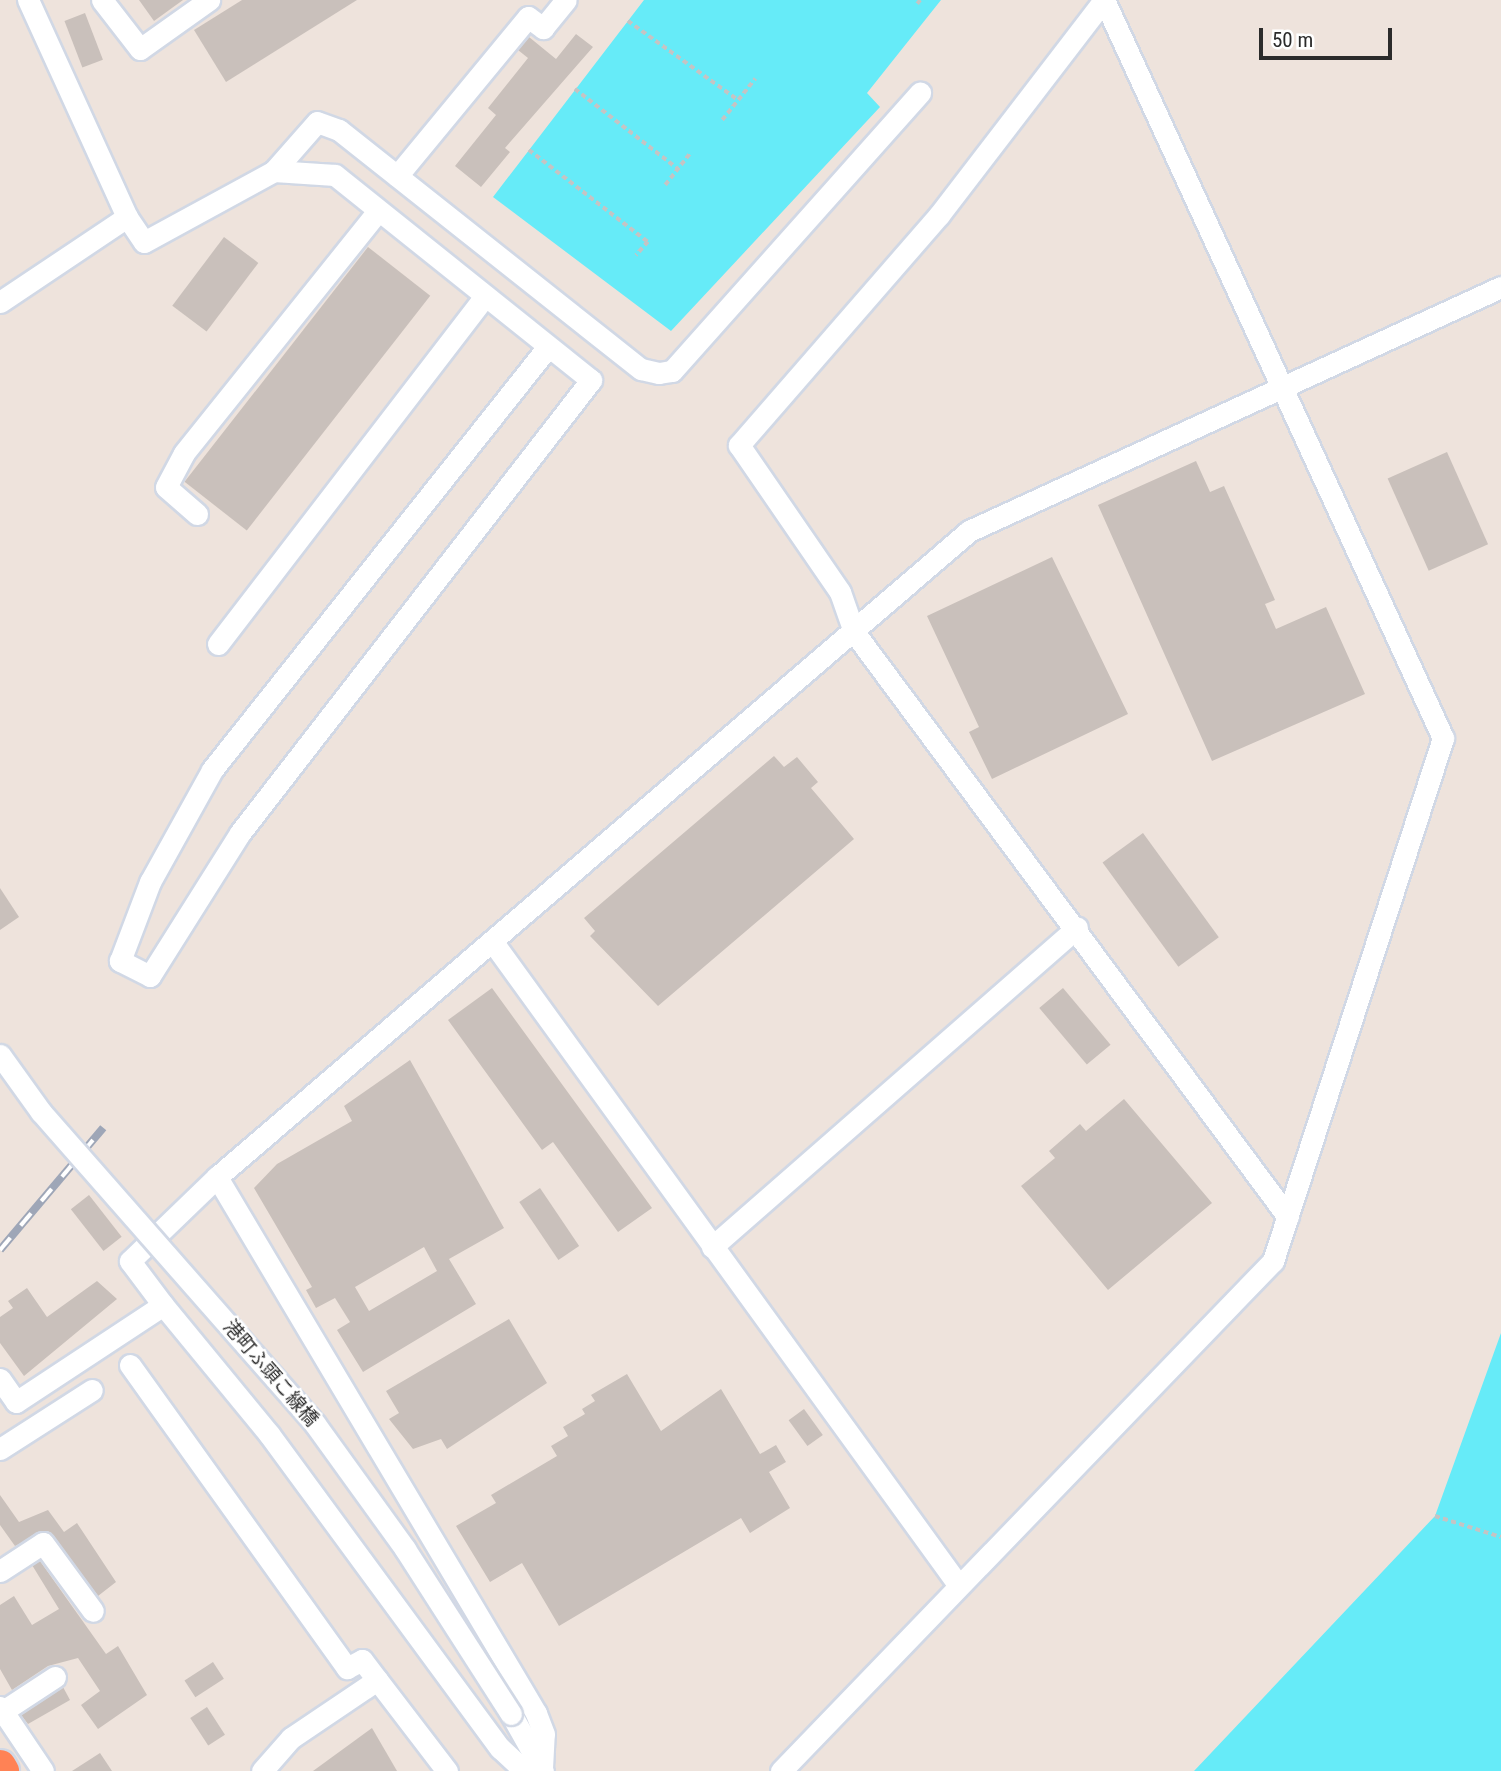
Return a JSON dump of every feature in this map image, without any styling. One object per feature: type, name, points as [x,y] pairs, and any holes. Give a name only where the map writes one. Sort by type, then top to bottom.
[{"type":"highway","points":[[0,1766],[3,1771]]},
{"type":"street","points":[[28,0],[127,217],[144,242],[274,171],[317,122],[339,130],[641,369],[659,373],[672,371],[920,93]]},
{"type":"street","points":[[102,0],[140,49],[209,0]]},
{"type":"street","points":[[397,176],[528,17],[542,28],[566,0]]},
{"type":"street","points":[[781,1771],[1273,1261],[1288,1217],[1443,738],[1104,0],[939,215],[739,445],[840,592],[854,632],[1077,927],[1288,1217]]},
{"type":"street","points":[[274,171],[335,176],[547,348],[591,380],[240,833],[150,976],[120,961],[150,881],[212,770],[547,348]]},
{"type":"street","points":[[197,514],[166,487],[184,453],[378,211]]},
{"type":"street","points":[[0,302],[127,217]]},
{"type":"street","points":[[218,1177],[536,1713],[544,1734],[542,1770],[519,1765],[500,1748],[269,1434],[130,1261],[218,1177],[969,531],[1501,287]]},
{"type":"street","points":[[218,644],[484,297]]},
{"type":"street","points":[[712,1247],[1077,927]]},
{"type":"street","points":[[492,941],[959,1586]]},
{"type":"street","name":"港町ふ頭こ線橋","points":[[0,1055],[41,1112],[323,1435],[512,1714],[542,1770]]},
{"type":"street","points":[[0,1379],[16,1402],[163,1305]]},
{"type":"street","points":[[130,1365],[347,1668],[362,1660],[447,1771]]},
{"type":"street","points":[[0,1449],[92,1390]]},
{"type":"street","points":[[0,1571],[43,1543],[93,1611]]},
{"type":"street","points":[[43,1771],[1,1709],[55,1677]]},
{"type":"street","points":[[262,1771],[291,1738],[377,1680]]},
{"type":"path","points":[[628,21],[738,100]]},
{"type":"path","points":[[722,120],[755,79]]},
{"type":"path","points":[[575,89],[678,169]]},
{"type":"path","points":[[528,150],[648,242],[636,256]]},
{"type":"path","points":[[665,185],[691,152]]},
{"type":"path","points":[[1435,1516],[1501,1538]]},
{"type":"water","points":[[644,0],[941,0],[867,93],[880,107],[671,331],[493,197]]},
{"type":"water","points":[[1501,1333],[1501,1771],[1194,1771],[1435,1516]]},
{"type":"building","points":[[139,0],[183,0],[154,21]]},
{"type":"building","points":[[242,0],[357,0],[226,82],[194,30]]},
{"type":"building","points":[[85,13],[103,60],[82,68],[64,21]]},
{"type":"building","points":[[576,34],[593,47],[505,148],[510,152],[481,187],[455,166],[496,115],[488,108],[528,58],[518,50],[529,37],[556,59]]},
{"type":"building","points":[[224,237],[258,263],[207,332],[172,306]]},
{"type":"building","points":[[368,247],[430,296],[247,530],[185,482]]},
{"type":"building","points":[[1447,452],[1488,544],[1429,571],[1388,478]]},
{"type":"building","points":[[1196,461],[1210,492],[1224,486],[1275,600],[1265,604],[1276,629],[1326,607],[1365,694],[1212,761],[1098,505]]},
{"type":"building","points":[[1052,557],[1128,714],[992,779],[969,732],[979,727],[927,616]]},
{"type":"building","points":[[774,756],[784,767],[797,757],[818,782],[811,788],[854,839],[658,1006],[590,936],[595,931],[584,918]]},
{"type":"building","points":[[1143,833],[1219,937],[1178,967],[1103,862]]},
{"type":"building","points":[[0,888],[19,917],[0,930]]},
{"type":"building","points":[[492,988],[652,1208],[618,1232],[553,1142],[542,1150],[448,1020]]},
{"type":"building","points":[[1063,988],[1111,1045],[1087,1065],[1039,1008]]},
{"type":"building","points":[[410,1060],[504,1228],[449,1259],[476,1304],[363,1372],[337,1330],[350,1322],[335,1298],[316,1308],[306,1290],[312,1287],[254,1188],[277,1164],[352,1121],[344,1106]],"holes":[[[424,1247],[437,1271],[369,1311],[355,1287]]]},
{"type":"building","points":[[1124,1099],[1212,1203],[1108,1290],[1021,1186],[1055,1158],[1049,1151],[1080,1124],[1086,1131]]},
{"type":"building","points":[[540,1188],[579,1246],[558,1260],[519,1202]]},
{"type":"building","points":[[89,1195],[122,1237],[104,1251],[71,1209]]},
{"type":"building","points":[[97,1281],[117,1299],[24,1376],[0,1343],[0,1317],[13,1308],[8,1301],[27,1288],[47,1317]]},
{"type":"building","points":[[509,1319],[547,1383],[447,1449],[441,1439],[413,1449],[389,1419],[399,1413],[386,1391]]},
{"type":"building","points":[[627,1374],[661,1431],[721,1389],[760,1454],[776,1445],[786,1462],[769,1472],[790,1508],[750,1533],[741,1518],[559,1626],[522,1563],[490,1582],[456,1526],[496,1503],[491,1495],[557,1456],[551,1446],[568,1436],[563,1427],[585,1414],[582,1409],[595,1401],[591,1395]]},
{"type":"building","points":[[804,1409],[823,1435],[807,1446],[789,1420]]},
{"type":"building","points":[[0,1495],[19,1522],[48,1510],[64,1532],[77,1523],[116,1582],[98,1596],[48,1531],[15,1546],[0,1525]]},
{"type":"building","points":[[40,1561],[106,1654],[118,1646],[147,1695],[98,1729],[81,1705],[100,1691],[78,1658],[48,1666],[12,1690],[0,1669],[0,1605],[14,1596],[32,1625],[59,1609],[32,1565]]},
{"type":"building","points":[[213,1662],[224,1679],[195,1697],[184,1681]]},
{"type":"building","points":[[63,1687],[70,1700],[28,1724],[21,1715]]},
{"type":"building","points":[[207,1707],[225,1735],[208,1746],[190,1718]]},
{"type":"building","points":[[372,1728],[397,1771],[313,1771]]},
{"type":"building","points":[[100,1753],[112,1771],[72,1771]]},
{"type":"railway","points":[[0,1250],[103,1128]]}]
